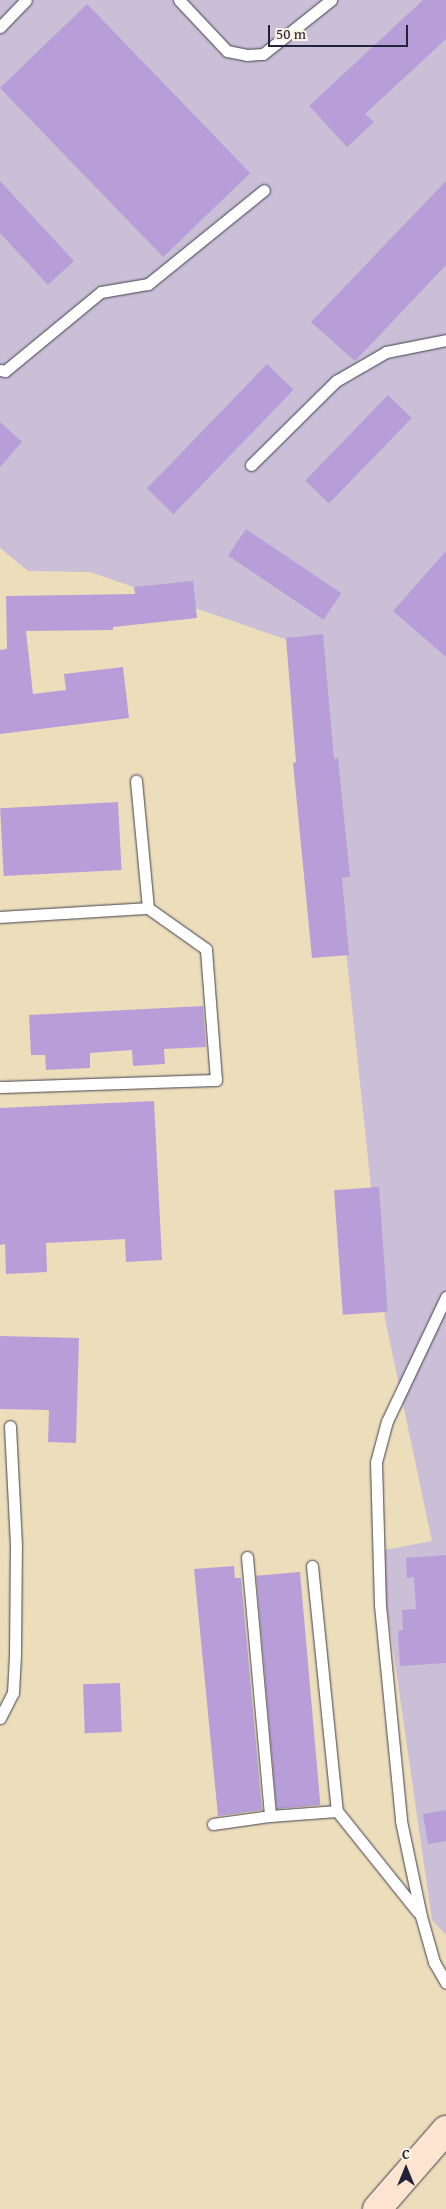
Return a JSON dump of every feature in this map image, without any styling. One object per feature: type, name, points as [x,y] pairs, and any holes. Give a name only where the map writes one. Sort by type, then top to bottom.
[{"type":"main road","points":[[377,2209],[446,2130]]},
{"type":"lane","points":[[0,27],[26,0]]},
{"type":"lane","points":[[178,0],[227,51],[247,56],[263,54],[331,0]]},
{"type":"lane","points":[[0,370],[5,371],[101,292],[148,284],[264,190]]},
{"type":"lane","points":[[251,465],[336,381],[386,352],[446,340]]},
{"type":"lane","points":[[136,781],[148,908]]},
{"type":"lane","points":[[0,917],[148,908],[206,949],[216,1080],[0,1087]]},
{"type":"lane","points":[[446,1297],[387,1421],[376,1462],[380,1605],[400,1811],[421,1916],[434,1962],[446,1983]]},
{"type":"lane","points":[[0,1718],[13,1693],[15,1654],[16,1545],[10,1426]]},
{"type":"lane","points":[[247,1557],[270,1816]]},
{"type":"lane","points":[[312,1566],[337,1811],[421,1916]]},
{"type":"lane","points":[[213,1824],[270,1816],[337,1811]]},
{"type":"shaded area","points":[[0,0],[446,0],[446,1935],[432,1920],[379,1551],[432,1541],[385,1319],[314,649],[90,572],[28,571],[0,548]]},
{"type":"building","points":[[423,0],[446,0],[446,39],[365,114],[374,122],[347,147],[309,106]]},
{"type":"building","points":[[87,4],[250,173],[163,257],[0,88]]},
{"type":"building","points":[[0,181],[74,261],[48,285],[0,233]]},
{"type":"building","points":[[446,181],[446,265],[355,361],[311,322]]},
{"type":"building","points":[[267,364],[294,390],[173,514],[147,488]]},
{"type":"building","points":[[388,395],[412,418],[329,504],[305,481]]},
{"type":"building","points":[[0,422],[22,442],[0,467]]},
{"type":"building","points":[[246,529],[341,593],[323,620],[228,556]]},
{"type":"building","points":[[446,551],[446,657],[393,611]]},
{"type":"building","points":[[193,581],[197,618],[113,627],[113,630],[26,631],[33,694],[66,690],[64,674],[123,667],[129,718],[0,734],[0,650],[7,649],[6,596],[135,594],[134,587]]},
{"type":"building","points":[[323,634],[334,759],[338,758],[350,877],[342,878],[349,955],[312,958],[293,763],[296,762],[286,638]]},
{"type":"building","points":[[118,802],[122,870],[4,876],[0,808]]},
{"type":"building","points":[[203,1006],[206,1047],[164,1049],[165,1064],[133,1066],[132,1050],[90,1053],[90,1068],[46,1070],[45,1055],[31,1055],[29,1015]]},
{"type":"building","points":[[154,1101],[162,1260],[126,1262],[125,1239],[46,1243],[47,1272],[6,1274],[5,1244],[0,1245],[0,1108]]},
{"type":"building","points":[[379,1187],[388,1312],[343,1315],[334,1190]]},
{"type":"building","points":[[0,1336],[79,1338],[76,1443],[48,1442],[49,1410],[0,1409]]},
{"type":"building","points":[[446,1555],[446,1663],[400,1666],[398,1631],[403,1630],[402,1610],[416,1609],[414,1577],[407,1578],[406,1558]]},
{"type":"building","points":[[234,1566],[235,1578],[241,1578],[262,1810],[218,1816],[194,1569]]},
{"type":"building","points":[[300,1572],[320,1805],[277,1809],[256,1576]]},
{"type":"building","points":[[120,1683],[122,1732],[85,1733],[83,1684]]},
{"type":"building","points":[[446,1810],[446,1841],[428,1844],[423,1814]]}]
